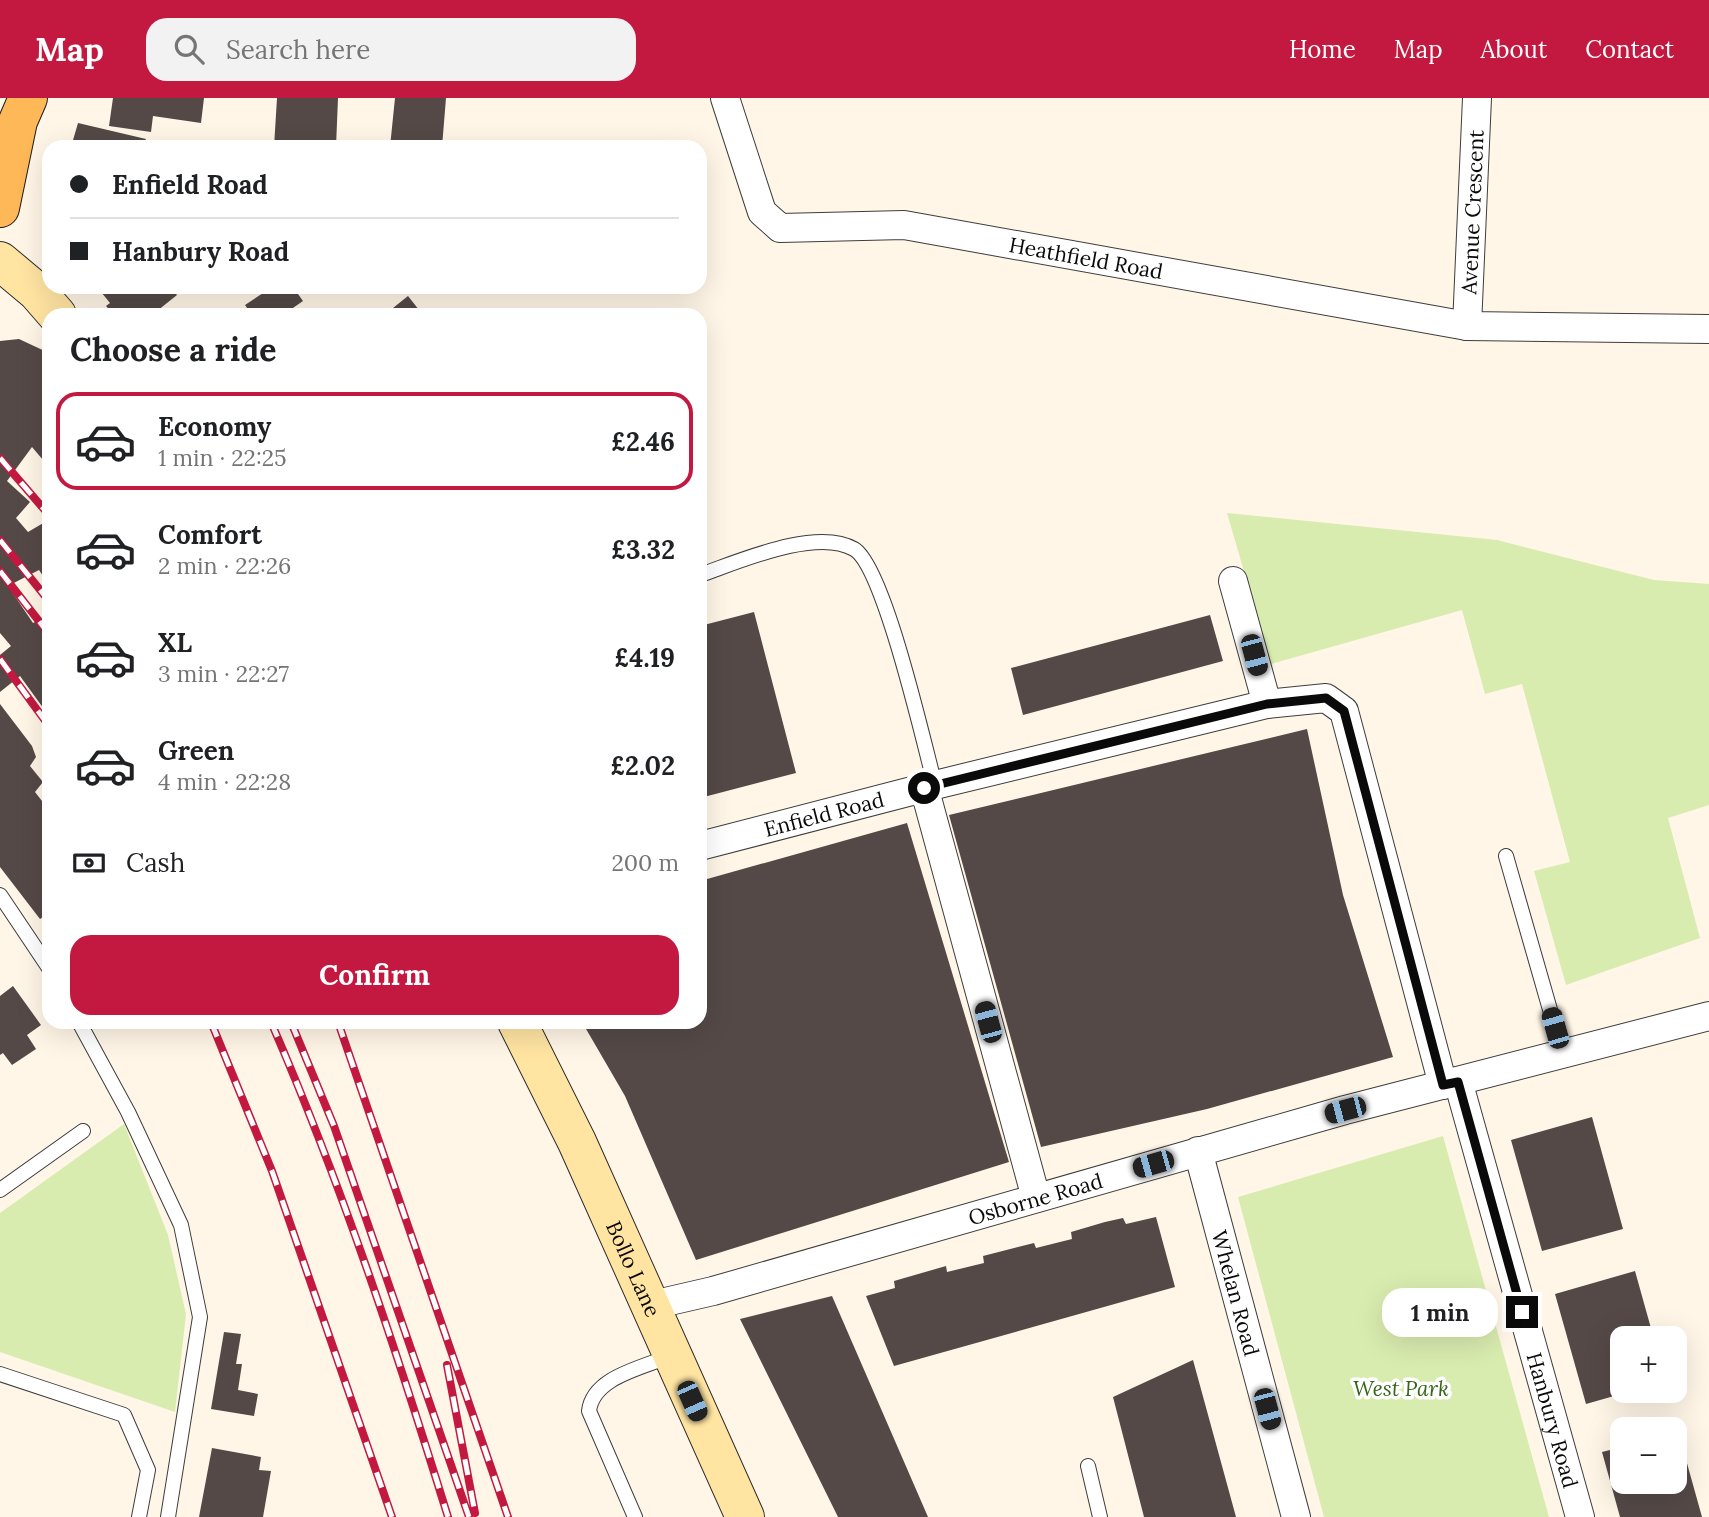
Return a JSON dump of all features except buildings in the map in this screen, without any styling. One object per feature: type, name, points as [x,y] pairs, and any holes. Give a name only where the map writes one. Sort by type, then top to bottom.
[{"type":"main road","points":[[0,208],[18,121],[28,98]]},
{"type":"street","name":"Heathfield Road","points":[[724,98],[762,212],[780,228],[904,225],[1467,326],[1709,329]]},
{"type":"street","name":"Avenue Crescent","points":[[1467,326],[1477,98]]},
{"type":"street","points":[[0,261],[37,292],[51,308]]},
{"type":"street","points":[[1233,581],[1267,704]]},
{"type":"street","name":"Enfield Road","points":[[707,844],[929,786],[1267,704],[1326,698],[1344,711],[1450,1083]]},
{"type":"street","points":[[929,786],[1036,1198]]},
{"type":"street","name":"Osborne Road","points":[[648,1306],[713,1291],[1198,1151],[1375,1092],[1450,1083],[1709,1016]]},
{"type":"street","name":"Bollo Lane","points":[[520,1029],[577,1142],[648,1306],[745,1517]]},
{"type":"street","name":"Hanbury Road","points":[[1450,1083],[1580,1517]]},
{"type":"street","name":"Whelan Road","points":[[1198,1151],[1296,1517]]},
{"type":"lane","points":[[707,573],[785,545],[835,544],[856,550],[873,573],[877,585],[929,786]]},
{"type":"lane","points":[[1506,856],[1563,1055]]},
{"type":"lane","points":[[0,895],[42,958]]},
{"type":"lane","points":[[83,1029],[128,1112],[181,1225],[200,1317],[168,1517]]},
{"type":"lane","points":[[0,1190],[83,1131]]},
{"type":"lane","points":[[635,1517],[589,1411],[591,1397],[598,1388],[610,1381],[671,1355]]},
{"type":"lane","points":[[0,1374],[124,1415],[148,1470],[139,1517]]},
{"type":"lane","points":[[1088,1466],[1100,1517]]},
{"type":"green space","points":[[1227,513],[1497,540],[1654,580],[1709,584],[1709,805],[1668,818],[1700,938],[1566,985],[1534,871],[1570,862],[1522,684],[1485,694],[1462,610],[1271,664]]},
{"type":"green space","points":[[124,1124],[168,1235],[186,1314],[175,1412],[0,1352],[0,1213]]},
{"type":"green space","name":"West Park","points":[[1443,1136],[1549,1517],[1324,1517],[1238,1197]]},
{"type":"railway","points":[[0,458],[42,507]]},
{"type":"railway","points":[[0,540],[42,592]]},
{"type":"railway","points":[[0,571],[42,625]]},
{"type":"railway","points":[[0,659],[42,716]]},
{"type":"railway","points":[[214,1029],[272,1171],[392,1517]]},
{"type":"railway","points":[[274,1029],[321,1144],[366,1267],[448,1517]]},
{"type":"railway","points":[[294,1029],[334,1126],[469,1517]]},
{"type":"railway","points":[[340,1029],[508,1517]]},
{"type":"railway","points":[[447,1365],[475,1513]]},
{"type":"route","points":[[924,788],[1267,704],[1326,698],[1344,711],[1443,1085],[1458,1082],[1522,1312]]}]
